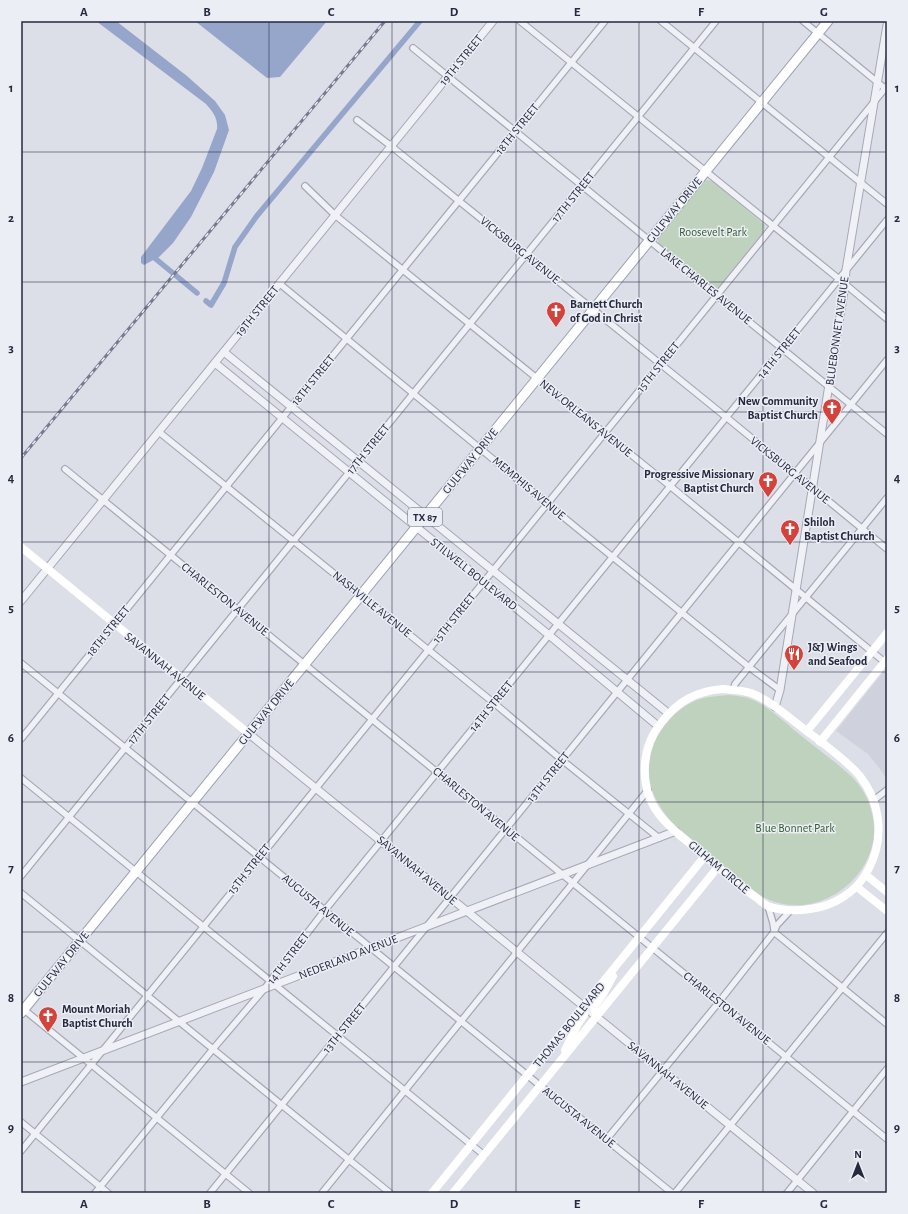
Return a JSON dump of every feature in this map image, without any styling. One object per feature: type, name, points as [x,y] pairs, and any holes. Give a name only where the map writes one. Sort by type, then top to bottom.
[{"type":"main road","name":"GULFWAY DRIVE","points":[[22,1010],[80,941],[828,21]]},
{"type":"main road","name":"SAVANNAH AVENUE","points":[[21,548],[248,734]]},
{"type":"main road","points":[[807,731],[887,633]]},
{"type":"main road","points":[[820,742],[886,662]]},
{"type":"main road","name":"GILHAM CIRCLE","points":[[713,690],[733,690],[750,693],[762,698],[807,731],[858,775],[870,792],[874,800],[878,821],[878,841],[874,858],[857,887],[829,905],[817,908],[790,910],[768,906],[718,867],[676,832],[663,819],[656,810],[648,790],[645,777],[646,754],[650,739],[668,713],[676,706],[695,695],[713,690]]},
{"type":"main road","name":"THOMAS BOULEVARD","points":[[432,1193],[705,856]]},
{"type":"main road","name":"THOMAS BOULEVARD","points":[[453,1193],[718,867]]},
{"type":"main road","points":[[866,874],[887,892]]},
{"type":"main road","points":[[857,887],[887,910]]},
{"type":"main road","points":[[596,1016],[594,1007],[602,996],[617,965]]},
{"type":"main road","points":[[562,1059],[567,1044],[584,1015],[584,1006]]},
{"type":"street","name":"19TH STREET","points":[[21,601],[493,21]]},
{"type":"street","points":[[520,21],[887,319]]},
{"type":"street","name":"18TH STREET","points":[[21,739],[605,21]]},
{"type":"street","points":[[661,21],[887,204]]},
{"type":"street","name":"17TH STREET","points":[[21,876],[716,21]]},
{"type":"street","points":[[803,21],[886,88]]},
{"type":"street","name":"BLUEBONNET AVENUE","points":[[775,707],[780,690],[845,285],[846,270],[862,184],[887,25]]},
{"type":"street","name":"LAKE CHARLES AVENUE","points":[[413,48],[887,434]]},
{"type":"street","name":"15TH STREET","points":[[21,1151],[772,226],[886,88]]},
{"type":"street","name":"VICKSBURG AVENUE","points":[[357,120],[459,200],[887,549]]},
{"type":"street","name":"NEW ORLEANS AVENUE","points":[[305,186],[335,215],[670,486],[805,598],[886,662]]},
{"type":"street","name":"14TH STREET","points":[[273,983],[325,910],[887,220]]},
{"type":"street","name":"MEMPHIS AVENUE","points":[[280,284],[547,503],[749,667],[780,690]]},
{"type":"street","name":"STILWELL BOULEVARD","points":[[224,352],[668,713]]},
{"type":"street","name":"13TH STREET","points":[[210,1193],[887,360]]},
{"type":"street","name":"STILWELL BOULEVARD","points":[[215,363],[618,691],[658,726]]},
{"type":"street","name":"NASHVILLE AVENUE","points":[[160,432],[659,838]]},
{"type":"street","name":"CHARLESTON AVENUE","points":[[64,469],[887,1139]]},
{"type":"street","points":[[733,690],[735,684],[887,498]]},
{"type":"street","name":"AUGUSTA AVENUE","points":[[21,663],[325,910],[370,949],[528,1075],[672,1193]]},
{"type":"street","name":"SAVANNAH AVENUE","points":[[248,734],[382,841],[813,1193]]},
{"type":"street","points":[[21,778],[484,1155]]},
{"type":"street","points":[[322,1193],[648,790]]},
{"type":"street","points":[[874,800],[887,790]]},
{"type":"street","name":"NEDERLAND AVENUE","points":[[21,1082],[179,1022],[265,988],[273,983],[370,949],[562,874],[676,832]]},
{"type":"street","points":[[21,893],[390,1193]]},
{"type":"street","points":[[768,906],[774,932],[887,1024]]},
{"type":"street","points":[[606,1140],[719,1002],[790,910]]},
{"type":"street","points":[[675,1193],[887,932]]},
{"type":"street","name":"14TH STREET","points":[[95,1193],[265,988]]},
{"type":"street","points":[[22,1010],[157,1117],[249,1193]]},
{"type":"street","points":[[787,1193],[887,1069]]},
{"type":"street","points":[[21,1122],[108,1193]]},
{"type":"shaded area","points":[[884,671],[887,673],[887,779],[868,754],[836,731]]},
{"type":"green space","name":"Roosevelt Park","points":[[707,180],[712,181],[765,225],[764,231],[717,289],[714,290],[659,246],[658,241],[658,237],[703,182]]},
{"type":"green space","name":"Blue Bonnet Park","points":[[730,695],[751,699],[771,711],[845,770],[864,792],[870,805],[874,830],[871,849],[863,866],[851,882],[836,894],[818,902],[799,905],[779,903],[763,897],[742,882],[671,822],[657,801],[651,787],[649,774],[653,747],[658,735],[675,714],[685,706],[697,700],[709,697]]},
{"type":"water","points":[[96,21],[116,21],[187,76],[215,101],[225,115],[229,130],[214,172],[191,217],[173,243],[159,257],[144,265],[141,263],[141,257],[191,191],[202,168],[217,129],[217,122],[213,113],[206,104]]},
{"type":"water","points":[[195,21],[327,21],[280,77],[267,78]]},
{"type":"waterway","points":[[206,301],[211,305],[224,283],[235,247],[256,217],[420,21]]},
{"type":"waterway","points":[[151,255],[197,293]]},
{"type":"railway","points":[[21,458],[385,21]]},
{"type":"place","name":"Barnett Church of God in Christ","points":[[556,328]]},
{"type":"place","name":"New Community Baptist Church","points":[[832,425]]},
{"type":"place","name":"Progressive Missionary Baptist Church","points":[[768,498]]},
{"type":"place","name":"Shiloh Baptist Church","points":[[790,546]]},
{"type":"place","name":"J&J Wings and Seafood","points":[[794,671]]},
{"type":"place","name":"Mount Moriah Baptist Church","points":[[48,1033]]}]
